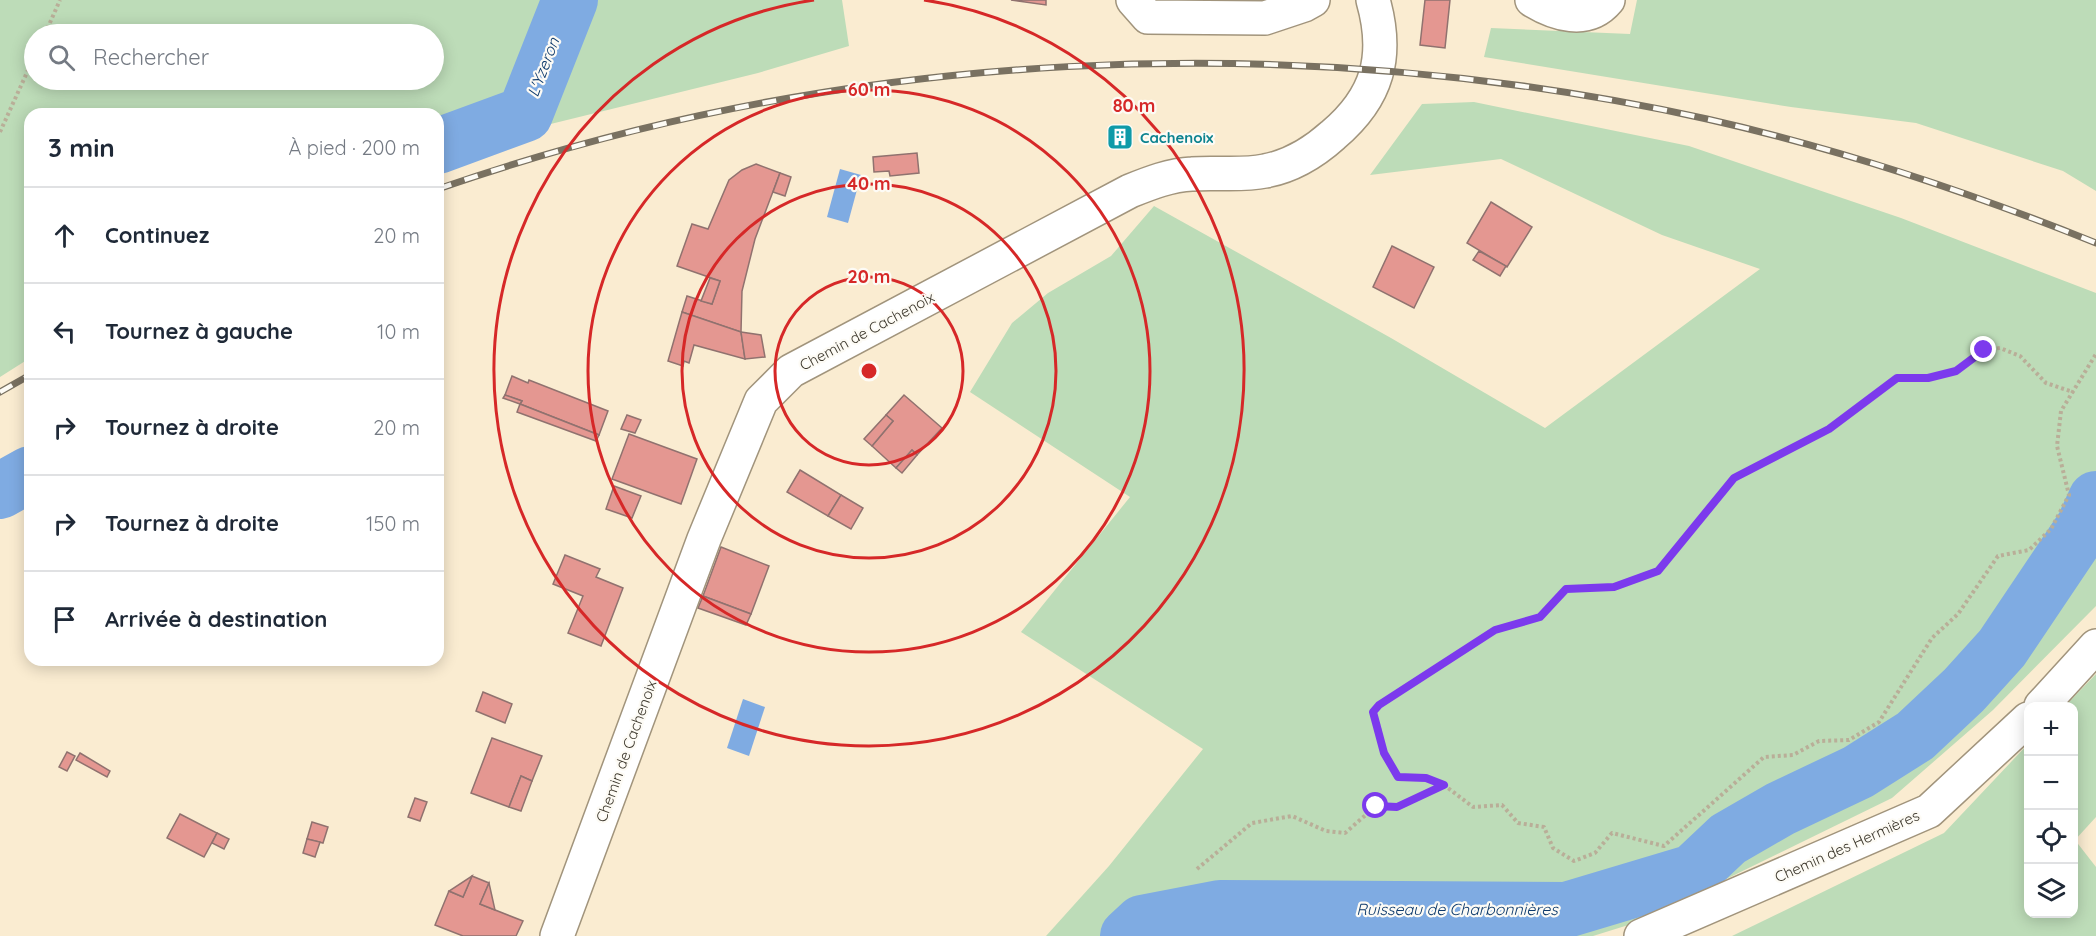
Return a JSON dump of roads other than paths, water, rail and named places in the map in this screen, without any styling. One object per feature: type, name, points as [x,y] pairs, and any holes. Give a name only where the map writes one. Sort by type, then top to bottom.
[{"type":"street","points":[[1133,0],[1148,17],[1253,18],[1265,18],[1313,0]]},
{"type":"street","name":"Chemin de Cachenoix","points":[[557,936],[704,539],[761,400],[791,371],[1130,191],[1172,176],[1264,171],[1308,155],[1352,119],[1372,88],[1377,70],[1380,29],[1373,0]]},
{"type":"street","points":[[1532,0],[1561,15],[1576,16],[1591,12],[1608,0]]},
{"type":"street","points":[[2045,702],[2096,646]]},
{"type":"street","name":"Chemin des Hermières","points":[[1641,936],[1929,811],[2024,722]]},
{"type":"water","points":[[840,169],[861,175],[848,223],[827,217]]},
{"type":"water","points":[[743,699],[765,707],[749,756],[727,748]]},
{"type":"waterway","name":"L'Yzeron","points":[[444,144],[525,114],[570,0]]},
{"type":"waterway","name":"L'Yzeron","points":[[0,491],[24,477]]},
{"type":"waterway","name":"Ruisseau de Charbonnières","points":[[1128,936],[1142,923],[1220,908],[1566,910],[1693,872],[1728,839],[1780,809],[1858,772],[1915,736],[1964,690],[2002,648],[2084,526],[2096,499]]},
{"type":"railway","points":[[444,187],[592,142],[748,106],[907,81],[1068,67],[1229,64],[1389,71],[1549,90],[1707,119],[1806,144],[1904,173],[2000,206],[2096,243]]},
{"type":"railway","points":[[0,392],[24,378]]},
{"type":"place","name":"Cachenoix","points":[[1120,137]]}]
